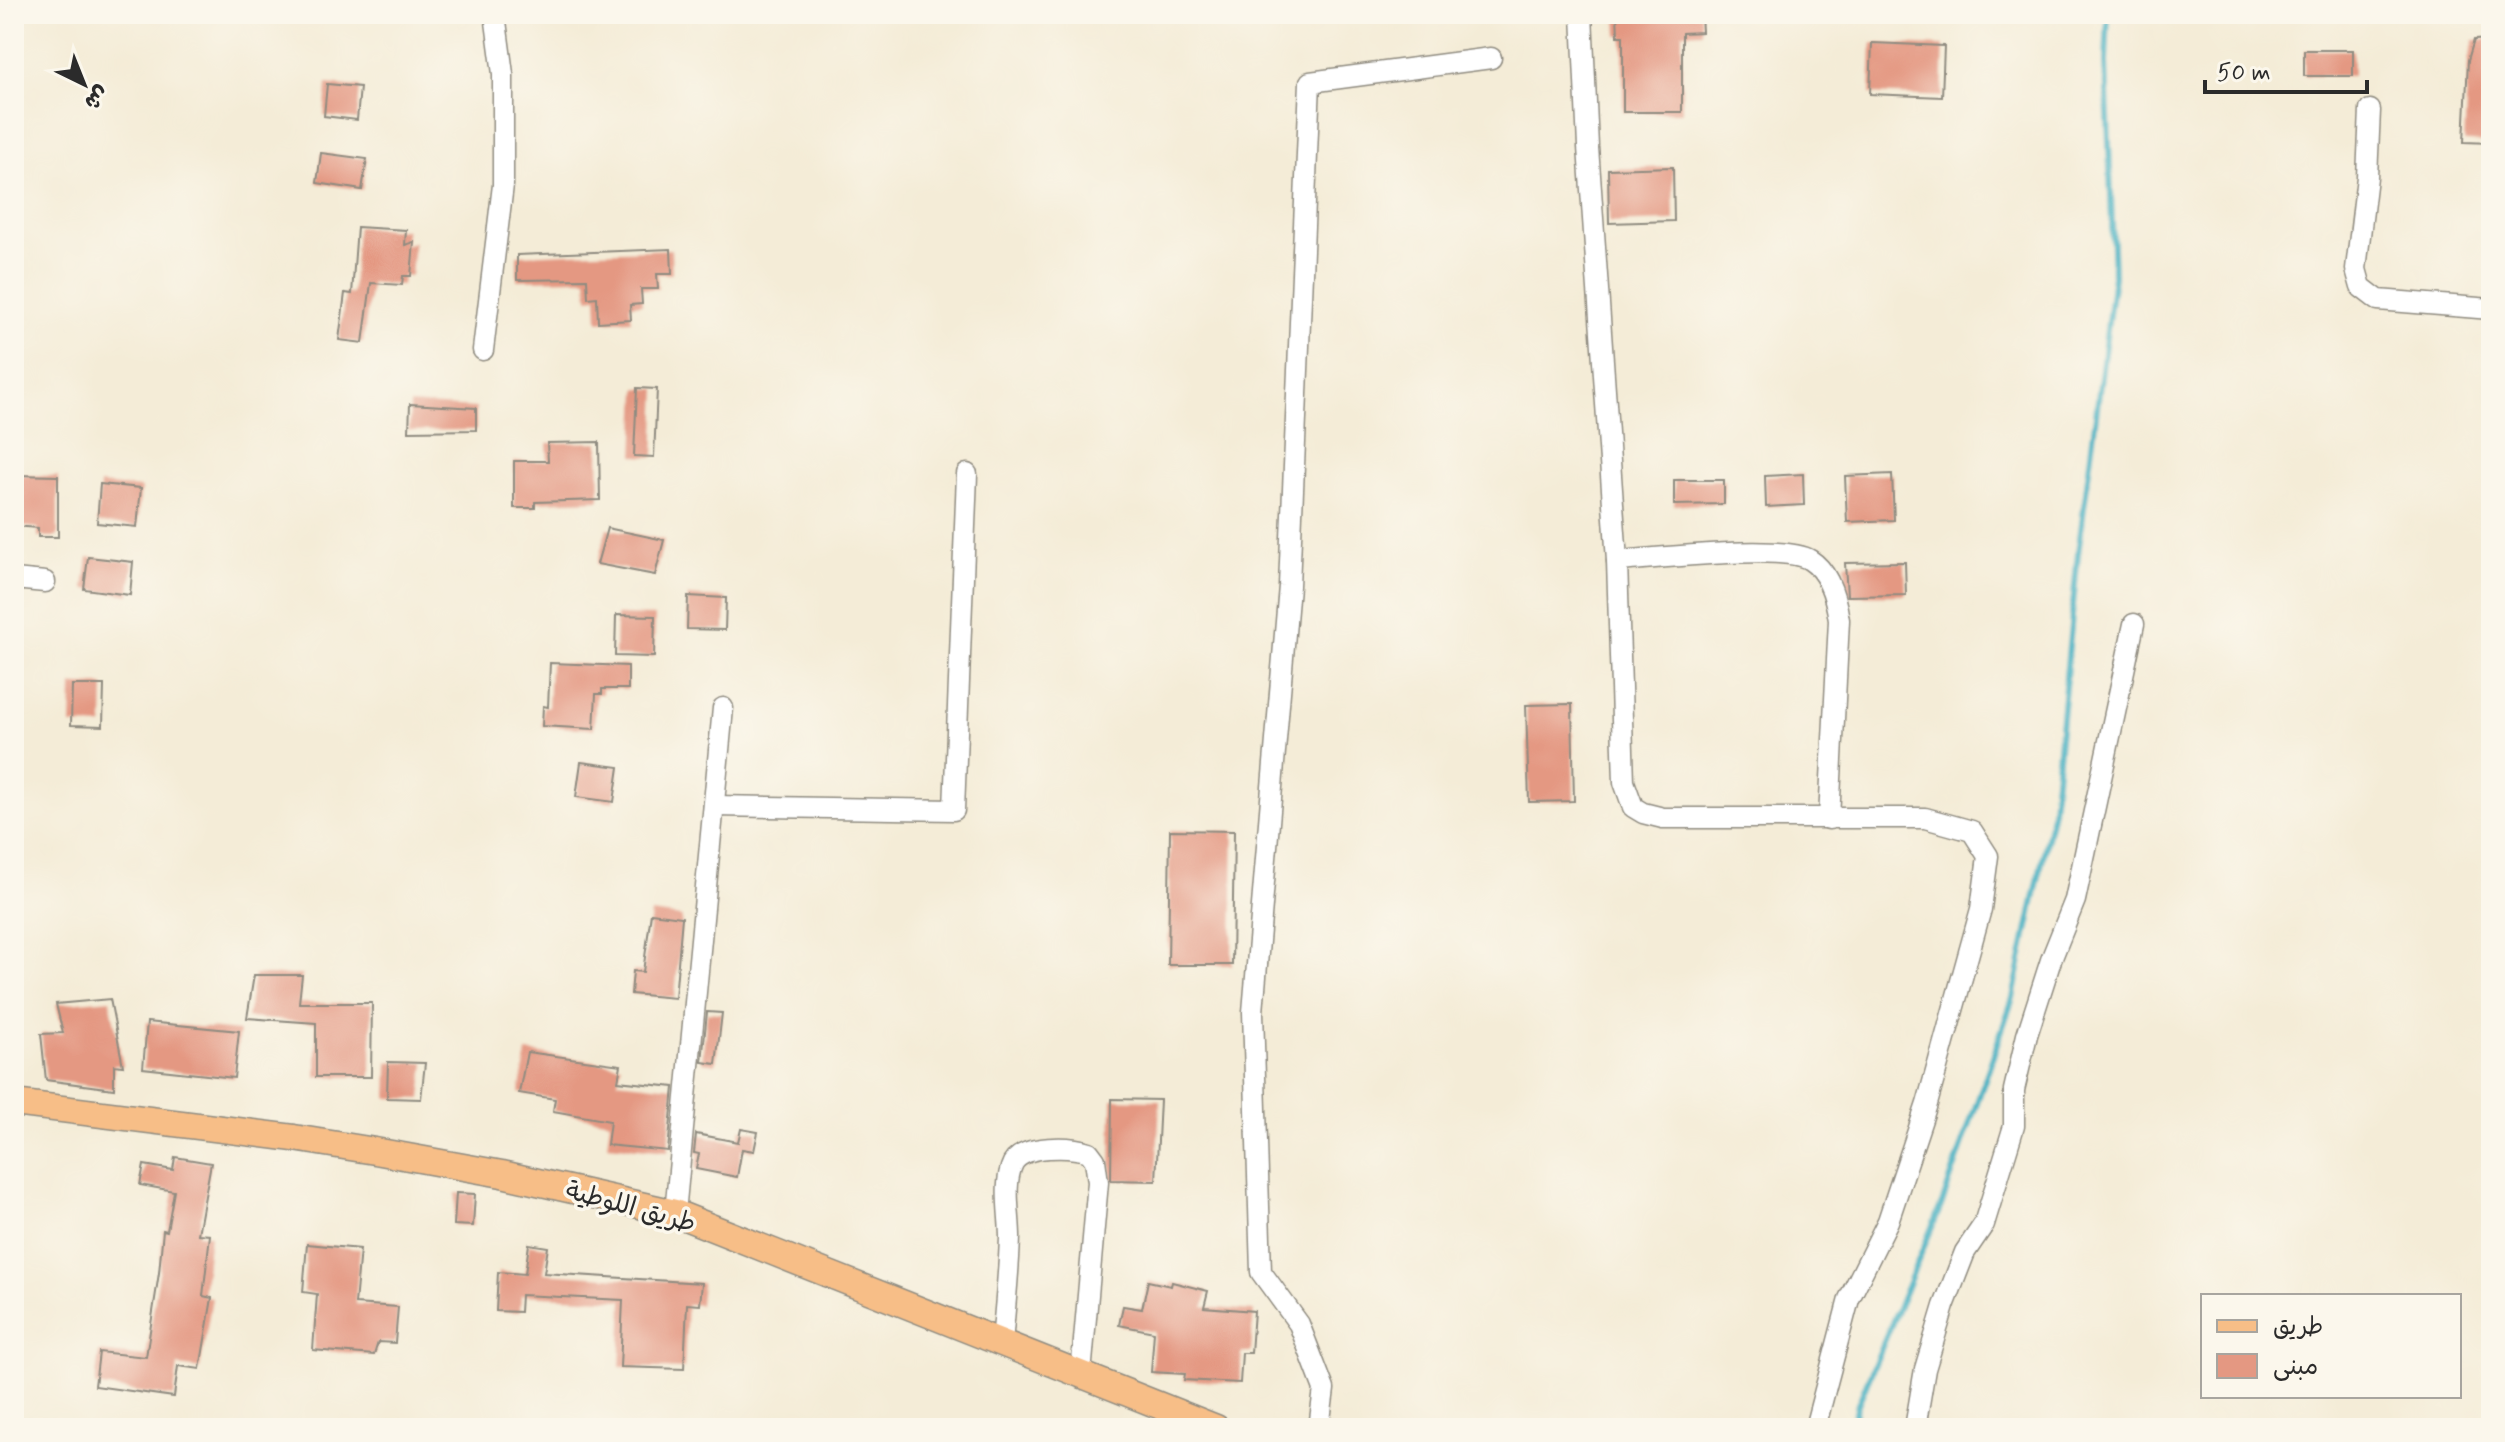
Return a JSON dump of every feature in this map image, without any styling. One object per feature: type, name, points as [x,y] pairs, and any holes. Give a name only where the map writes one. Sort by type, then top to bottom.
[{"type":"main road","name":"طريق اللوطية","points":[[14,1103],[375,1151],[502,1174],[675,1213],[1216,1428]]},
{"type":"street","points":[[483,350],[503,185],[503,74],[495,14]]},
{"type":"street","points":[[1582,14],[1588,147],[1617,561],[1621,739],[1624,782],[1633,807],[1663,818],[1925,818],[1972,831],[1988,856],[1981,909],[1927,1104],[1888,1221],[1849,1299],[1815,1428]]},
{"type":"street","points":[[1319,1428],[1324,1389],[1299,1324],[1261,1272],[1253,1012],[1289,586],[1310,82],[1491,58]]},
{"type":"street","points":[[2370,110],[2367,177],[2356,269],[2361,287],[2378,300],[2491,309]]},
{"type":"street","points":[[714,806],[954,810],[967,474]]},
{"type":"street","points":[[1617,561],[1719,553],[1774,553],[1807,557],[1819,566],[1836,601],[1839,620],[1829,819]]},
{"type":"street","points":[[14,579],[45,582]]},
{"type":"street","points":[[1915,1428],[1925,1369],[1944,1306],[1965,1252],[1984,1224],[2014,1126],[2014,1090],[2027,1035],[2051,960],[2075,900],[2134,624]]},
{"type":"street","points":[[675,1213],[723,708]]},
{"type":"street","points":[[1002,1343],[1010,1237],[1008,1187],[1012,1164],[1020,1155],[1036,1149],[1089,1152],[1095,1160],[1098,1182],[1081,1374]]},
{"type":"building","points":[[1617,14],[1701,14],[1702,32],[1682,33],[1682,112],[1623,112],[1623,36],[1618,36]]},
{"type":"building","points":[[2491,39],[2491,143],[2464,142],[2468,60],[2474,40]]},
{"type":"building","points":[[1872,43],[1944,46],[1942,97],[1870,94]]},
{"type":"building","points":[[2304,50],[2353,50],[2353,76],[2304,76]]},
{"type":"building","points":[[327,84],[360,87],[357,120],[324,116]]},
{"type":"building","points":[[321,153],[367,159],[362,190],[317,183]]},
{"type":"building","points":[[1673,167],[1674,221],[1609,223],[1608,169]]},
{"type":"building","points":[[357,227],[406,230],[405,245],[414,242],[411,276],[403,276],[402,285],[371,283],[363,343],[339,340],[345,293],[352,294]]},
{"type":"building","points":[[671,249],[672,274],[657,274],[658,289],[641,289],[642,304],[630,305],[631,320],[598,322],[597,297],[588,298],[587,279],[517,280],[517,255]]},
{"type":"building","points":[[637,388],[657,389],[654,457],[634,456]]},
{"type":"building","points":[[410,404],[476,408],[476,430],[409,431]]},
{"type":"building","points":[[599,442],[600,500],[535,502],[535,508],[514,508],[514,461],[548,461],[547,443]]},
{"type":"building","points":[[1803,474],[1804,505],[1766,507],[1765,476]]},
{"type":"building","points":[[1892,474],[1894,520],[1847,522],[1845,476]]},
{"type":"building","points":[[14,475],[58,476],[58,537],[38,537],[38,528],[14,526]]},
{"type":"building","points":[[1674,480],[1724,480],[1724,504],[1674,505]]},
{"type":"building","points":[[100,484],[141,488],[137,527],[97,523]]},
{"type":"building","points":[[607,528],[664,540],[655,575],[597,564]]},
{"type":"building","points":[[88,557],[133,562],[130,595],[84,589]]},
{"type":"building","points":[[1905,562],[1906,595],[1847,596],[1845,563]]},
{"type":"building","points":[[688,596],[726,598],[725,630],[687,629]]},
{"type":"building","points":[[616,615],[655,616],[654,657],[615,656]]},
{"type":"building","points":[[550,663],[628,666],[628,689],[602,689],[602,694],[596,694],[594,729],[542,726],[543,706],[548,707]]},
{"type":"building","points":[[72,685],[104,685],[103,726],[71,725]]},
{"type":"building","points":[[1572,704],[1574,801],[1529,802],[1526,705]]},
{"type":"building","points":[[581,762],[619,767],[614,802],[576,797]]},
{"type":"building","points":[[1170,830],[1234,831],[1232,965],[1168,965]]},
{"type":"building","points":[[651,913],[682,917],[675,998],[631,994],[633,971],[643,972]]},
{"type":"building","points":[[254,975],[302,975],[299,1003],[372,1003],[371,1077],[316,1077],[316,1023],[247,1018]]},
{"type":"building","points":[[110,999],[123,1066],[114,1065],[114,1089],[46,1080],[41,1034],[63,1033],[56,1004]]},
{"type":"building","points":[[707,1012],[722,1013],[716,1064],[702,1062]]},
{"type":"building","points":[[147,1022],[239,1031],[234,1078],[143,1068]]},
{"type":"building","points":[[527,1052],[621,1065],[618,1081],[674,1087],[668,1151],[607,1145],[610,1121],[553,1111],[555,1099],[519,1093]]},
{"type":"building","points":[[388,1062],[425,1063],[421,1099],[387,1098]]},
{"type":"building","points":[[1112,1099],[1160,1100],[1156,1181],[1111,1180]]},
{"type":"building","points":[[741,1129],[758,1132],[754,1151],[742,1149],[737,1177],[696,1169],[699,1154],[694,1153],[696,1134],[738,1142]]},
{"type":"building","points":[[175,1157],[211,1163],[198,1234],[210,1235],[203,1296],[212,1298],[200,1369],[178,1366],[174,1397],[95,1386],[99,1352],[146,1357],[163,1230],[167,1231],[174,1191],[140,1185],[144,1165],[173,1170]]},
{"type":"building","points":[[456,1193],[475,1194],[473,1226],[454,1225]]},
{"type":"building","points":[[307,1244],[360,1249],[355,1304],[398,1307],[395,1343],[378,1342],[374,1355],[313,1350],[317,1294],[303,1292]]},
{"type":"building","points":[[529,1244],[548,1247],[544,1273],[702,1283],[700,1305],[687,1304],[684,1369],[620,1367],[623,1300],[521,1295],[520,1312],[496,1311],[498,1272],[525,1274]]},
{"type":"building","points":[[1148,1281],[1171,1286],[1172,1282],[1208,1291],[1204,1307],[1254,1311],[1251,1353],[1242,1353],[1240,1383],[1184,1380],[1185,1374],[1151,1372],[1154,1332],[1119,1325],[1123,1306],[1142,1309]]},
{"type":"waterway","points":[[1852,1428],[1858,1404],[1943,1201],[2013,998],[2053,810],[2078,554],[2114,276],[2106,62],[2108,14]]}]
